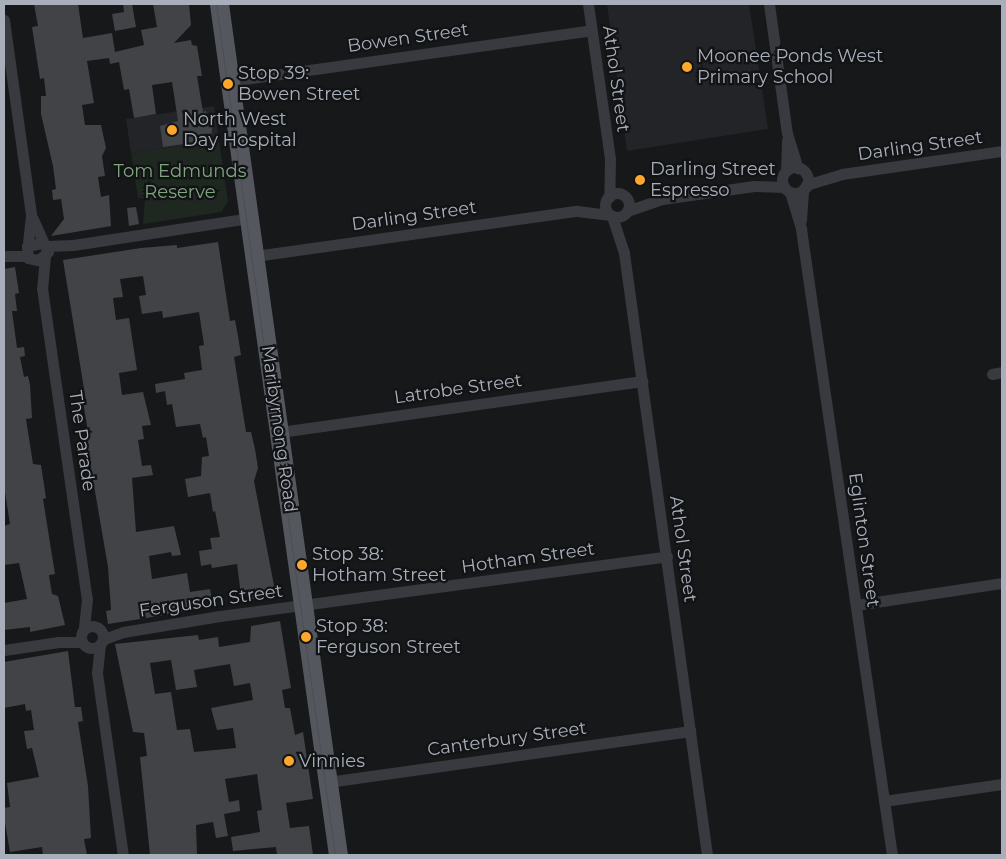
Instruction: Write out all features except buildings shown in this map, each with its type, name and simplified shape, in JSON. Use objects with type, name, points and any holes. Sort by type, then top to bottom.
[{"type":"main road","name":"Maribyrnong Road","points":[[219,4],[338,855]]},
{"type":"street","name":"Athol Street","points":[[588,4],[610,158],[608,197]]},
{"type":"street","name":"Eglinton Street","points":[[769,4],[788,133],[786,181],[801,229],[892,855]]},
{"type":"street","name":"The Parade","points":[[4,20],[31,215],[28,252],[42,288]]},
{"type":"street","name":"Bowen Street","points":[[230,80],[591,30]]},
{"type":"street","name":"Eglinton Street","points":[[788,133],[802,170],[805,187],[801,229]]},
{"type":"street","name":"Darling Street","points":[[786,181],[805,187],[842,174],[1002,152]]},
{"type":"street","name":"Athol Street","points":[[610,158],[624,196]]},
{"type":"street","name":"Darling Street","points":[[786,181],[802,170],[842,174]]},
{"type":"street","points":[[662,199],[624,196],[616,193],[608,197],[605,208],[611,215],[626,212],[662,199],[786,181]]},
{"type":"street","points":[[624,196],[626,212]]},
{"type":"street","name":"Darling Street","points":[[577,211],[608,197]]},
{"type":"street","name":"Darling Street","points":[[255,256],[577,211],[611,215]]},
{"type":"street","name":"Athol Street","points":[[626,212],[624,253],[708,854]]},
{"type":"street","name":"The Parade","points":[[31,215],[45,249],[42,288],[87,599],[84,638],[97,673],[123,855]]},
{"type":"street","name":"Athol Street","points":[[611,215],[624,253]]},
{"type":"street","points":[[4,256],[250,218]]},
{"type":"street","points":[[28,252],[45,249]]},
{"type":"street","name":"Latrobe Street","points":[[280,432],[642,381]]},
{"type":"street","name":"Hotham Street","points":[[304,605],[667,556]]},
{"type":"street","points":[[856,605],[1002,583]]},
{"type":"street","name":"The Parade","points":[[87,599],[101,635],[97,673]]},
{"type":"street","name":"Ferguson Street","points":[[101,635],[304,605]]},
{"type":"street","points":[[4,650],[101,635]]},
{"type":"street","points":[[84,638],[101,635]]},
{"type":"street","name":"Canterbury Street","points":[[328,782],[690,731]]},
{"type":"street","points":[[884,801],[1002,784]]},
{"type":"shaded area","name":"Moonee Ponds West Primary School","points":[[607,4],[749,4],[768,129],[627,151]]},
{"type":"shaded area","name":"North West Day Hospital","points":[[214,106],[219,141],[131,153],[126,119]]},
{"type":"green space","name":"Tom Edmunds Reserve","points":[[219,141],[228,202],[221,212],[143,224],[145,198],[138,198],[131,153]]},
{"type":"tram line","points":[[216,4],[335,855]]},
{"type":"place","name":"Moonee Ponds West Primary School","points":[[687,67]]},
{"type":"place","name":"Stop 39: Bowen Street","points":[[228,84]]},
{"type":"place","name":"North West Day Hospital","points":[[172,130]]},
{"type":"place","name":"Darling Street Espresso","points":[[640,180]]},
{"type":"place","name":"Stop 38: Hotham Street","points":[[302,565]]},
{"type":"place","name":"Stop 38: Ferguson Street","points":[[306,637]]},
{"type":"place","name":"Vinnies","points":[[289,761]]}]
